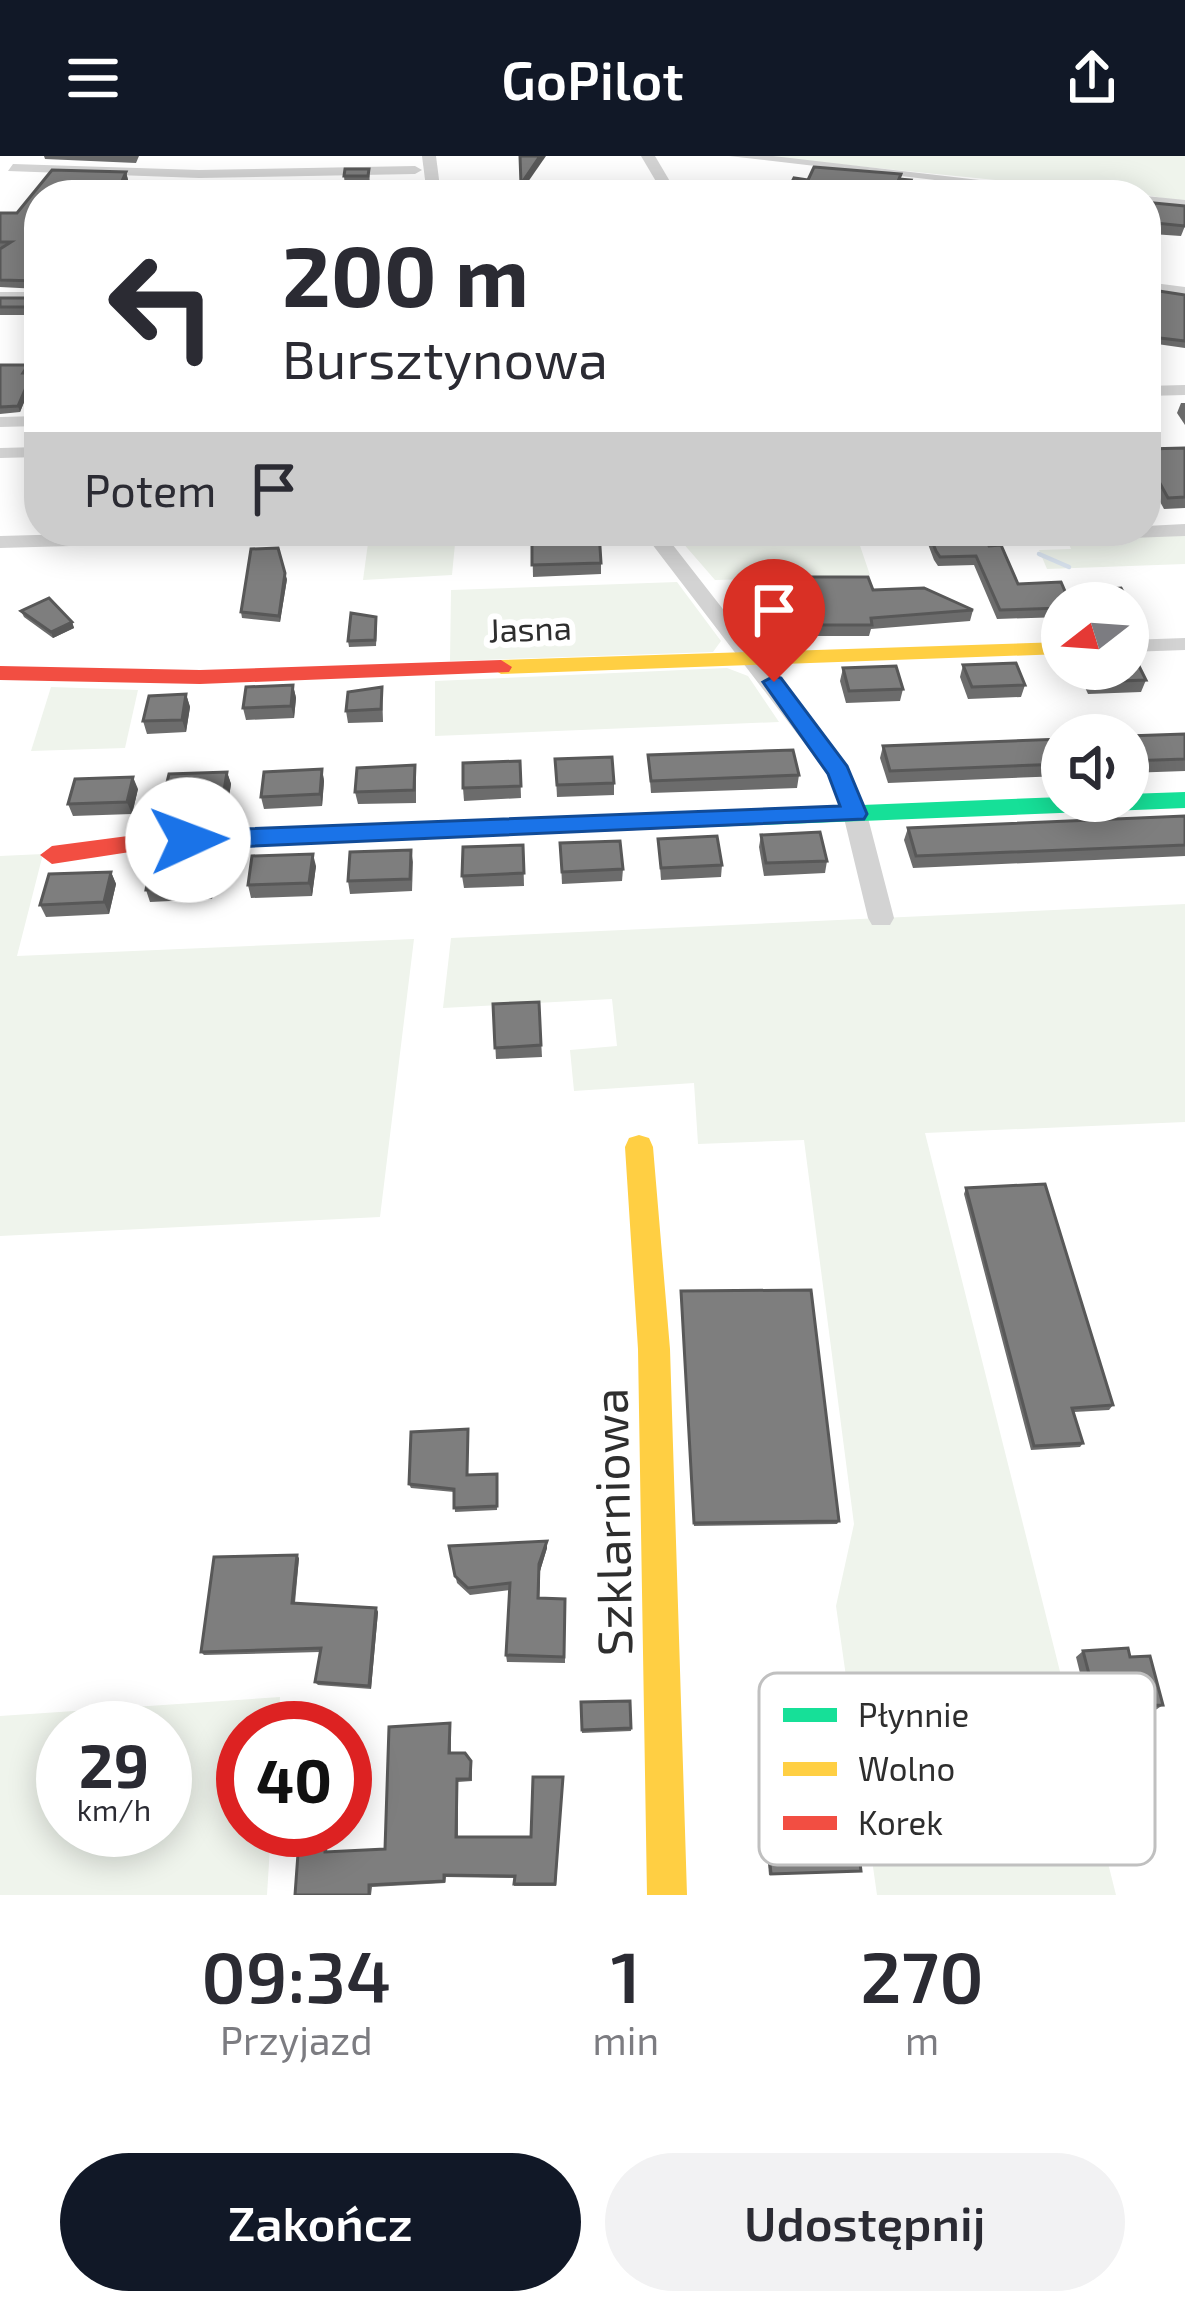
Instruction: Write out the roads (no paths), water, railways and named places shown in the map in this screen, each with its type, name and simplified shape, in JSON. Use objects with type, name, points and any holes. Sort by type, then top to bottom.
[{"type":"street","points":[[736,156],[960,180]]},
{"type":"street","points":[[13,168],[199,174],[415,170]]},
{"type":"street","points":[[1162,523],[1185,526]]},
{"type":"street","points":[[664,546],[838,772],[855,814],[881,918]]},
{"type":"street","points":[[1149,645],[1185,644]]},
{"type":"street","name":"Jasna","points":[[0,673],[200,677],[1041,649]]},
{"type":"street","points":[[52,855],[143,842],[1185,800]]},
{"type":"street","name":"Szklarniowa","points":[[639,1147],[654,1348],[668,1895]]},
{"type":"waterway","points":[[1039,554],[1069,567]]}]
